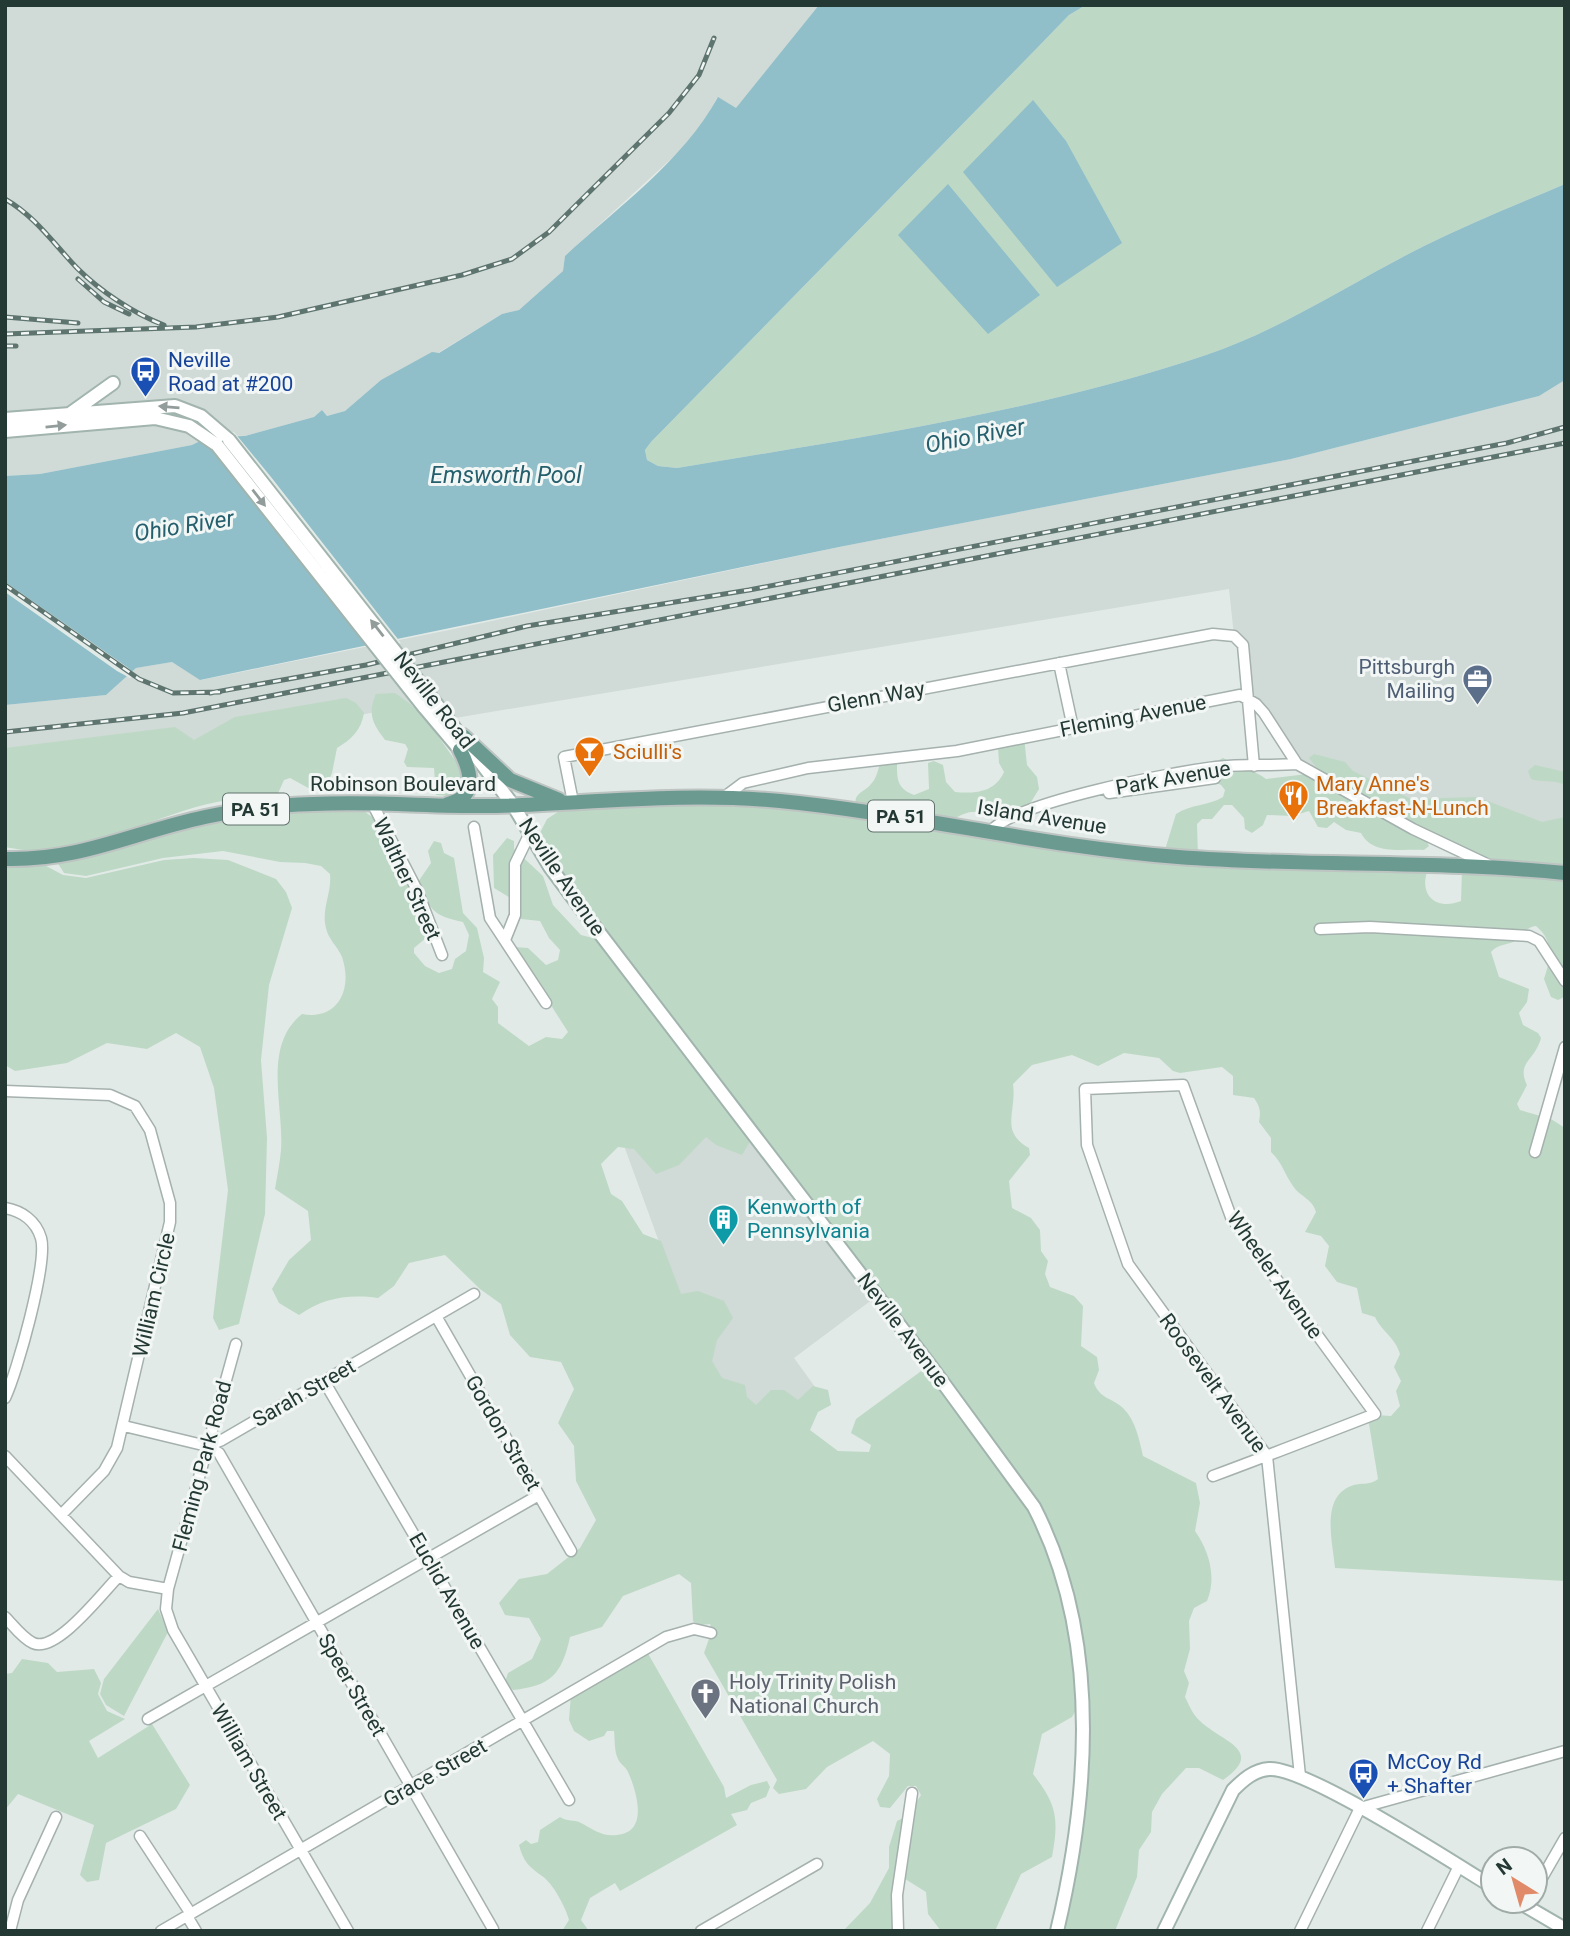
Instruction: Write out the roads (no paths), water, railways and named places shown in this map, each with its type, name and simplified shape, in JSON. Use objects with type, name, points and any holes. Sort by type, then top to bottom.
[{"type":"main road","points":[[461,743],[510,780],[568,802]]},
{"type":"main road","points":[[438,806],[452,803],[469,789],[470,771],[461,743]]},
{"type":"main road","name":"Island Avenue","points":[[513,805],[723,798],[864,810],[1175,857],[1493,867],[1565,873]]},
{"type":"main road","name":"Robinson Boulevard","points":[[5,859],[37,860],[87,852],[207,816],[314,804],[513,805]]},
{"type":"street","points":[[71,413],[113,383]]},
{"type":"street","name":"Neville Road","points":[[5,419],[175,406],[201,416],[461,743],[496,791],[513,805]]},
{"type":"street","name":"Neville Road","points":[[5,431],[155,418],[189,426],[223,442]]},
{"type":"street","name":"Glenn Way","points":[[568,802],[564,757],[1192,637],[1234,636],[1243,645],[1246,697]]},
{"type":"street","points":[[1059,663],[1073,728]]},
{"type":"street","name":"Fleming Avenue","points":[[723,798],[743,783],[808,768],[957,751],[1233,696],[1246,697]]},
{"type":"street","points":[[1246,697],[1264,713],[1297,764],[1413,829],[1493,867]]},
{"type":"street","points":[[1246,697],[1254,766]]},
{"type":"street","name":"Park Avenue","points":[[991,831],[1005,818],[1026,809],[1131,783],[1218,767],[1297,764]]},
{"type":"street","name":"Park Avenue","points":[[1091,794],[1133,792],[1215,778]]},
{"type":"street","name":"Walther Street","points":[[372,803],[417,890],[442,955]]},
{"type":"street","name":"Neville Avenue","points":[[513,805],[585,914],[933,1368],[1034,1507],[1047,1532],[1063,1574],[1071,1607],[1082,1698],[1083,1765],[1077,1833],[1057,1931]]},
{"type":"street","points":[[474,827],[487,910],[546,1003]]},
{"type":"street","points":[[505,940],[515,915],[517,854],[530,833]]},
{"type":"street","points":[[1320,929],[1370,927],[1529,936],[1539,941],[1565,981]]},
{"type":"street","points":[[1535,1152],[1565,1047]]},
{"type":"street","name":"Roosevelt Avenue","points":[[1183,1085],[1084,1089],[1087,1145],[1128,1264],[1267,1456],[1300,1776]]},
{"type":"street","name":"Wheeler Avenue","points":[[1183,1085],[1231,1217],[1375,1414],[1267,1456]]},
{"type":"street","name":"William Circle","points":[[5,1091],[110,1095],[123,1099],[144,1117],[150,1130],[170,1203],[170,1222],[117,1448],[104,1471],[61,1515]]},
{"type":"street","points":[[5,1208],[21,1213],[34,1223],[43,1250],[17,1363],[5,1398]]},
{"type":"street","name":"Sarah Street","points":[[207,1446],[222,1440],[474,1294]]},
{"type":"street","name":"Gordon Street","points":[[436,1316],[571,1550]]},
{"type":"street","name":"Fleming Park Road","points":[[168,1589],[236,1344]]},
{"type":"street","name":"Euclid Avenue","points":[[324,1381],[569,1800]]},
{"type":"street","points":[[124,1426],[207,1446]]},
{"type":"street","name":"Speer Street","points":[[207,1446],[219,1453],[493,1929]]},
{"type":"street","points":[[5,1456],[119,1576],[129,1581],[168,1589]]},
{"type":"street","points":[[1213,1476],[1267,1456]]},
{"type":"street","points":[[148,1719],[539,1495]]},
{"type":"street","points":[[5,1617],[33,1643],[47,1644],[60,1637],[119,1576]]},
{"type":"street","name":"William Street","points":[[168,1589],[168,1620],[348,1931]]},
{"type":"street","name":"Grace Street","points":[[161,1931],[666,1637],[690,1629],[711,1633]]},
{"type":"street","points":[[1300,1931],[1360,1808],[1565,1751]]},
{"type":"street","points":[[1164,1931],[1233,1790],[1244,1778],[1269,1769],[1300,1776],[1479,1878]]},
{"type":"street","points":[[898,1931],[897,1895],[912,1793]]},
{"type":"street","points":[[10,1931],[18,1900],[56,1817]]},
{"type":"street","points":[[140,1836],[196,1931]]},
{"type":"street","points":[[1549,1866],[1565,1838]]},
{"type":"street","points":[[701,1931],[817,1864]]},
{"type":"street","points":[[1427,1931],[1459,1866]]},
{"type":"street","points":[[1543,1915],[1565,1929]]},
{"type":"water","name":"Emsworth Pool","points":[[819,5],[1086,5],[1069,15],[651,442],[645,450],[647,460],[658,466],[677,468],[944,422],[1076,393],[1206,355],[1262,332],[1424,246],[1565,184],[1565,380],[1539,396],[1291,459],[839,547],[200,680],[172,662],[136,668],[106,695],[5,705],[5,476],[40,474],[192,445],[208,437],[245,436],[314,417],[322,410],[327,416],[345,411],[381,380],[432,352],[439,353],[502,314],[519,310],[563,271],[565,256],[668,163],[704,120],[718,97],[736,108]]},
{"type":"water","points":[[1033,100],[1066,141],[1122,243],[1057,287],[963,172]]},
{"type":"water","points":[[948,184],[1040,295],[988,334],[898,235]]},
{"type":"railway","points":[[5,334],[196,327],[278,317],[462,275],[512,259],[549,232],[669,113],[699,75],[714,38]]},
{"type":"railway","points":[[5,199],[35,222],[96,285],[129,308],[164,325]]},
{"type":"railway","points":[[78,279],[104,302],[129,314]]},
{"type":"railway","points":[[5,317],[78,323]]},
{"type":"railway","points":[[5,346],[16,346]]},
{"type":"railway","points":[[210,693],[366,665],[527,626],[749,590],[1507,443],[1565,427]]},
{"type":"railway","points":[[5,732],[183,713],[1565,443]]},
{"type":"railway","points":[[5,585],[139,679],[173,693],[220,692]]},
{"type":"place","name":"Neville Road at #200","points":[[145,399]]},
{"type":"place","name":"Pittsburgh Mailing","points":[[1478,706]]},
{"type":"place","name":"Sciulli's","points":[[590,779]]},
{"type":"place","name":"Mary Anne's Breakfast-N-Lunch","points":[[1293,823]]},
{"type":"place","name":"Kenworth of Pennsylvania","points":[[724,1246]]},
{"type":"place","name":"Holy Trinity Polish National Church","points":[[706,1721]]},
{"type":"place","name":"McCoy Rd + Shafter","points":[[1364,1801]]},
{"type":"water label","name":"Ohio River","points":[[975,436]]},
{"type":"water label","name":"Ohio River","points":[[184,526]]}]
